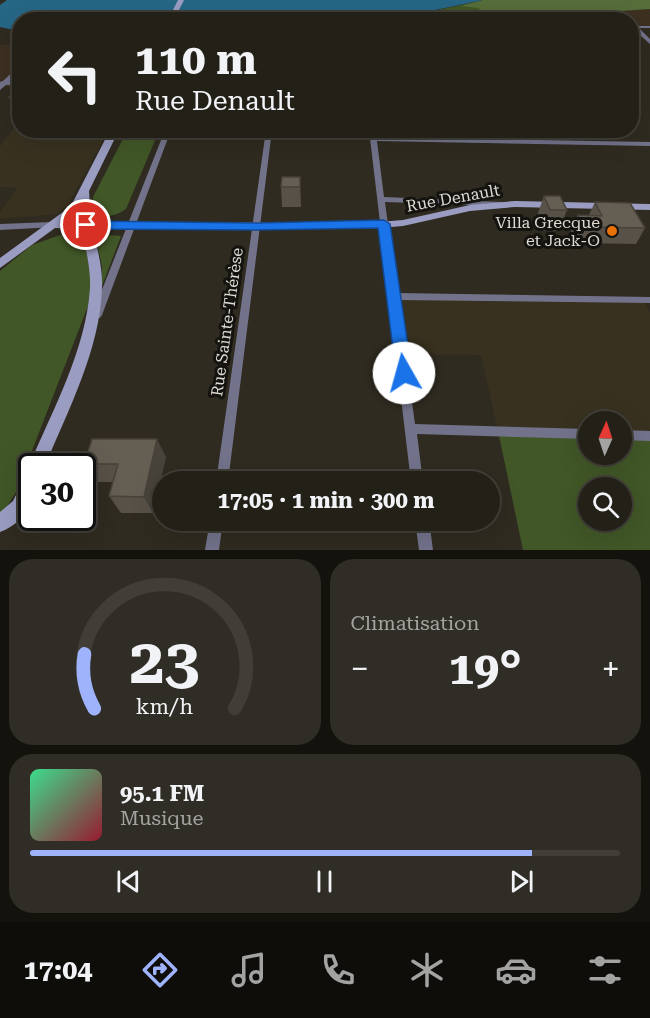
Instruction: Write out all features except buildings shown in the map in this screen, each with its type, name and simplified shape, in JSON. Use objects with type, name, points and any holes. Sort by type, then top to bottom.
[{"type":"main road","points":[[0,264],[67,214],[85,193],[111,138]]},
{"type":"main road","points":[[42,453],[87,340],[96,285],[94,260],[86,225],[85,193]]},
{"type":"main road","name":"Rue Denault","points":[[52,225],[384,224],[414,221],[470,208],[515,204],[650,207]]},
{"type":"main road","points":[[0,523],[18,508]]},
{"type":"street","points":[[87,340],[165,138]]},
{"type":"street","name":"Rue Sainte-Thérèse","points":[[224,471],[268,138]]},
{"type":"street","points":[[372,138],[416,471]]},
{"type":"street","points":[[465,138],[650,144]]},
{"type":"street","name":"Rue Denault","points":[[381,199],[515,204]]},
{"type":"street","name":"Rue Denault","points":[[0,227],[52,225]]},
{"type":"street","points":[[394,296],[650,300]]},
{"type":"street","points":[[410,429],[578,434]]},
{"type":"street","points":[[632,435],[650,436]]},
{"type":"street","points":[[212,550],[215,531]]},
{"type":"street","points":[[423,531],[426,550]]},
{"type":"shaded area","points":[[560,0],[650,0],[650,27],[639,27],[639,12],[552,12]]},
{"type":"shaded area","points":[[12,44],[12,87],[0,87],[0,45]]},
{"type":"shaded area","points":[[12,131],[12,138],[104,138],[67,206],[57,214],[0,219],[0,212],[17,188],[0,187],[0,146]]},
{"type":"shaded area","points":[[394,296],[644,300],[650,312],[650,436],[632,435],[632,411],[578,411],[578,434],[498,431],[481,355],[402,354]]},
{"type":"green space","points":[[483,0],[560,0],[551,12],[429,12]]},
{"type":"green space","points":[[483,0],[650,0],[650,9],[605,12],[485,12],[478,8],[461,6]]},
{"type":"green space","points":[[123,138],[156,138],[126,209],[114,215],[102,216],[94,210],[93,197]]},
{"type":"green space","points":[[63,234],[78,234],[84,239],[92,283],[88,306],[31,453],[18,453],[16,492],[0,514],[0,271],[32,245]]},
{"type":"green space","points":[[95,234],[121,236],[102,286],[102,266]]},
{"type":"green space","points":[[498,431],[578,434],[578,465],[632,465],[632,435],[650,436],[650,550],[523,550]]},
{"type":"water","points":[[7,0],[483,0],[426,12],[12,12],[12,30],[0,27],[0,5]]},
{"type":"place","name":"Villa Grecque et Jack-O","points":[[612,231]]},
{"type":"route","points":[[86,225],[367,226],[384,224],[404,373]]}]
